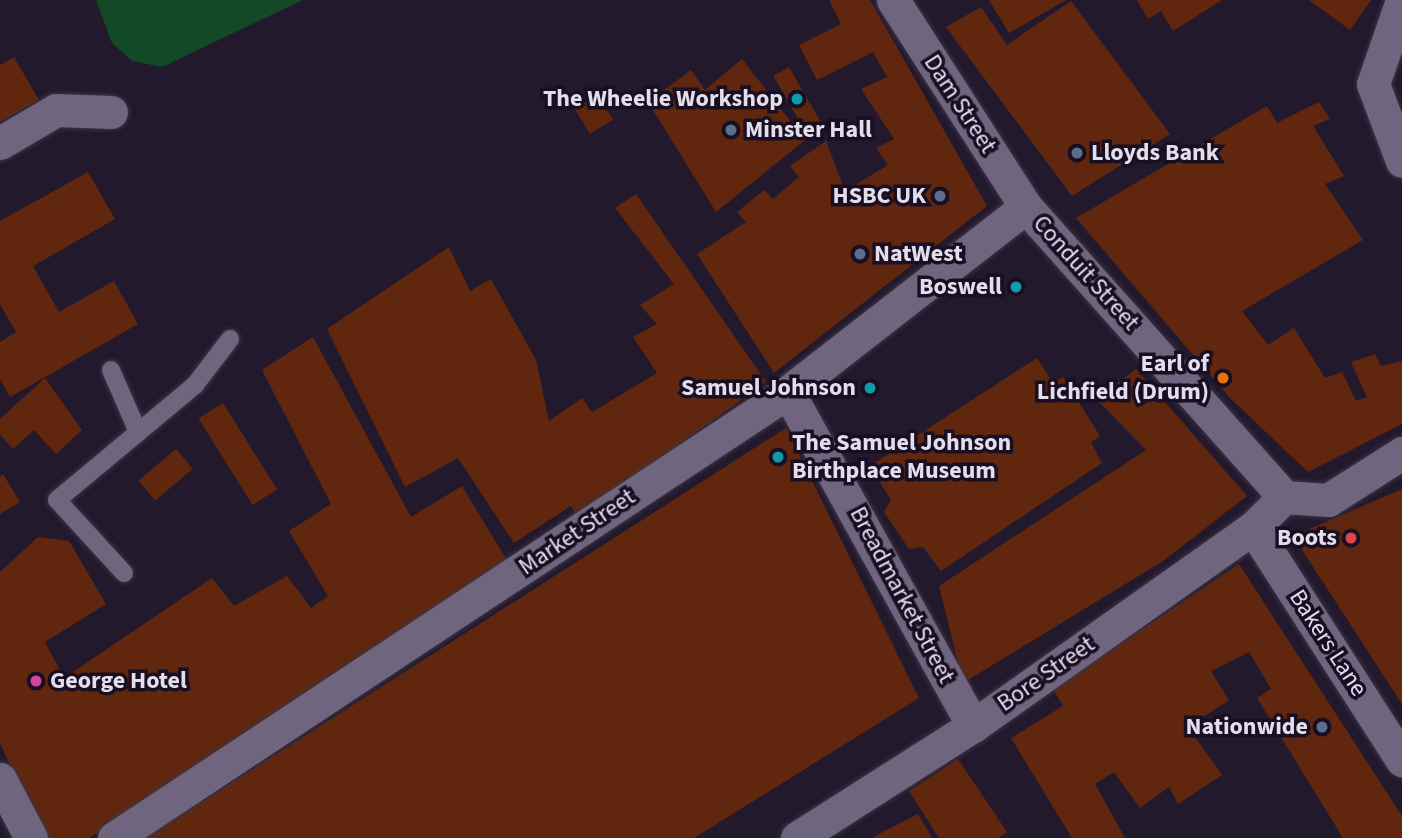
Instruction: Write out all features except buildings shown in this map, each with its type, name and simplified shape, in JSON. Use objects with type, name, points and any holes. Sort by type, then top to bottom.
[{"type":"street","name":"Dam Street","points":[[893,0],[1026,207]]},
{"type":"street","points":[[1402,0],[1373,84],[1402,161]]},
{"type":"street","points":[[0,144],[56,110],[111,112]]},
{"type":"street","name":"Market Street","points":[[114,838],[788,392],[1026,207]]},
{"type":"street","name":"Conduit Street","points":[[1026,207],[1284,497]]},
{"type":"street","name":"Breadmarket Street","points":[[788,392],[973,726]]},
{"type":"street","points":[[1284,497],[1328,500],[1402,453]]},
{"type":"street","name":"Bore Street","points":[[797,838],[973,726],[1253,528],[1284,497]]},
{"type":"street","name":"Bakers Lane","points":[[1253,528],[1402,760]]},
{"type":"street","points":[[0,779],[31,838]]},
{"type":"lane","points":[[124,573],[57,499],[195,384],[230,339]]},
{"type":"lane","points":[[111,370],[138,432]]},
{"type":"green space","points":[[96,0],[303,0],[162,67],[132,61],[112,43]]},
{"type":"place","name":"The Wheelie Workshop","points":[[797,99]]},
{"type":"place","name":"Minster Hall","points":[[731,130]]},
{"type":"place","name":"Lloyds Bank","points":[[1077,153]]},
{"type":"place","name":"HSBC UK","points":[[940,196]]},
{"type":"place","name":"NatWest","points":[[860,254]]},
{"type":"place","name":"Boswell","points":[[1016,287]]},
{"type":"place","name":"Earl of Lichfield (Drum)","points":[[1223,378]]},
{"type":"place","name":"Samuel Johnson","points":[[870,388]]},
{"type":"place","name":"The Samuel Johnson Birthplace Museum","points":[[778,457]]},
{"type":"place","name":"Boots","points":[[1351,538]]},
{"type":"place","name":"George Hotel","points":[[36,681]]},
{"type":"place","name":"Nationwide","points":[[1322,727]]}]
